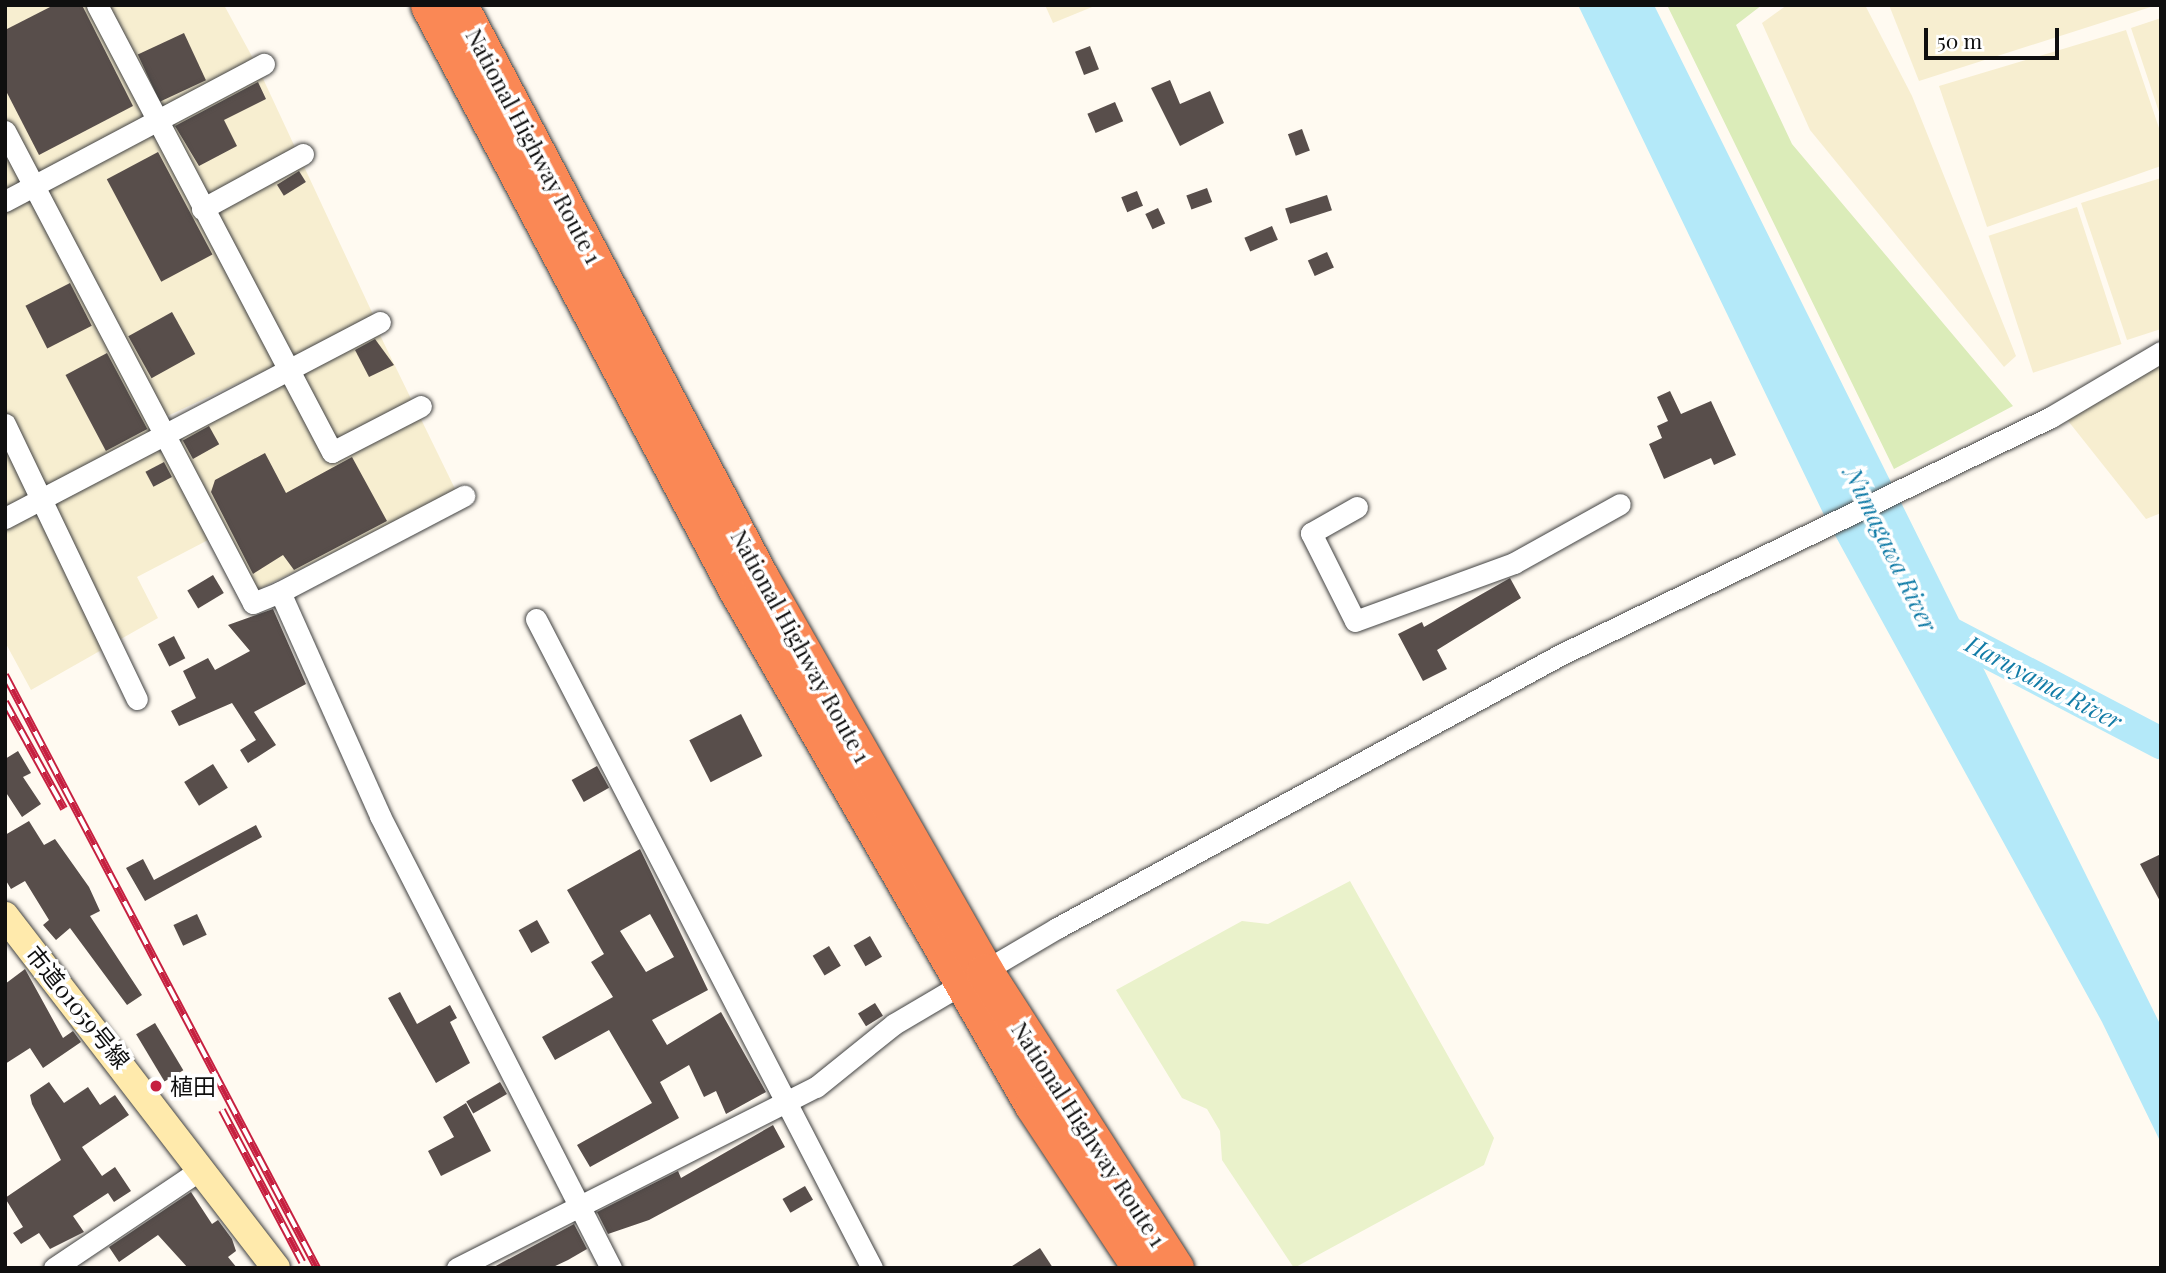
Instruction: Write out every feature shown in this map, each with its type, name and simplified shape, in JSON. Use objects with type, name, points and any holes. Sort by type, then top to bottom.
[{"type":"highway","name":"National Highway Route 1","points":[[429,5],[736,588],[973,978],[1141,1268]]},
{"type":"highway","name":"National Highway Route 1","points":[[458,5],[973,978],[1175,1268]]},
{"type":"street","points":[[96,5],[332,453],[421,406]]},
{"type":"street","points":[[5,201],[264,64]]},
{"type":"street","points":[[5,131],[253,603],[280,592],[464,496]]},
{"type":"street","points":[[202,209],[303,154]]},
{"type":"street","points":[[5,518],[380,322]]},
{"type":"street","points":[[457,1268],[790,1101],[894,1024],[973,978],[1560,655],[2051,417],[2161,352]]},
{"type":"street","points":[[5,424],[44,498],[137,699]]},
{"type":"street","points":[[1357,507],[1311,533],[1355,621],[1514,563],[1620,504]]},
{"type":"street","points":[[280,592],[380,816],[611,1268]]},
{"type":"street","points":[[537,619],[790,1101],[872,1268]]},
{"type":"street","name":"市道01059号線","points":[[5,916],[203,1168],[276,1268]]},
{"type":"street","points":[[54,1268],[203,1168]]},
{"type":"shaded area","points":[[5,5],[94,5],[153,116],[34,186],[210,539],[137,577],[158,618],[31,690],[5,642]]},
{"type":"shaded area","points":[[106,5],[224,5],[255,62],[160,113]]},
{"type":"shaded area","points":[[1045,5],[1097,5],[1053,23]]},
{"type":"shaded area","points":[[1787,5],[1865,5],[1912,96],[2016,356],[2004,367],[1810,130],[1762,23]]},
{"type":"shaded area","points":[[1889,5],[2157,5],[1919,81]]},
{"type":"shaded area","points":[[2161,18],[2161,118],[2131,28]]},
{"type":"shaded area","points":[[2126,30],[2161,134],[2161,166],[1987,227],[1939,86]]},
{"type":"shaded area","points":[[259,70],[375,319],[151,424],[35,174]]},
{"type":"shaded area","points":[[2161,178],[2161,329],[2127,340],[2081,203]]},
{"type":"shaded area","points":[[2077,207],[2121,344],[2033,373],[1989,236]]},
{"type":"shaded area","points":[[377,329],[457,493],[244,596],[164,433]]},
{"type":"shaded area","points":[[2161,363],[2161,513],[2146,519],[2065,417]]},
{"type":"green space","points":[[1667,5],[1762,5],[1736,25],[1792,144],[2013,406],[1894,469]]},
{"type":"green space","points":[[1350,881],[1494,1138],[1484,1165],[1294,1268],[1222,1160],[1220,1131],[1207,1109],[1182,1098],[1116,990],[1242,921],[1268,924]]},
{"type":"water","name":"Numagawa River","points":[[1578,5],[1654,5],[2161,1026],[2161,1143],[2102,1022],[1825,517]]},
{"type":"building","points":[[54,5],[82,5],[133,106],[39,155],[5,89],[5,30]]},
{"type":"building","points":[[184,33],[206,80],[160,102],[138,55]]},
{"type":"building","points":[[1090,46],[1099,69],[1084,75],[1075,52]]},
{"type":"building","points":[[1170,80],[1180,104],[1210,91],[1224,123],[1180,146],[1151,88]]},
{"type":"building","points":[[258,82],[266,99],[224,120],[237,146],[199,166],[175,126]]},
{"type":"building","points":[[1115,102],[1123,121],[1096,133],[1087,114]]},
{"type":"building","points":[[1302,129],[1310,151],[1296,156],[1288,134]]},
{"type":"building","points":[[158,152],[212,254],[161,282],[107,179]]},
{"type":"building","points":[[299,171],[306,182],[284,196],[277,185]]},
{"type":"building","points":[[1207,188],[1212,202],[1191,210],[1186,196]]},
{"type":"building","points":[[1137,191],[1143,206],[1127,212],[1121,197]]},
{"type":"building","points":[[1327,195],[1332,210],[1290,224],[1285,209]]},
{"type":"building","points":[[1158,208],[1165,223],[1152,229],[1145,214]]},
{"type":"building","points":[[1272,226],[1278,240],[1250,252],[1244,238]]},
{"type":"building","points":[[1327,252],[1334,268],[1315,276],[1308,261]]},
{"type":"building","points":[[70,283],[92,326],[47,348],[25,306]]},
{"type":"building","points":[[172,312],[195,354],[152,378],[128,336]]},
{"type":"building","points":[[375,339],[394,365],[369,377],[355,350]]},
{"type":"building","points":[[107,353],[147,429],[106,451],[66,375]]},
{"type":"building","points":[[1670,391],[1681,414],[1711,401],[1736,455],[1714,465],[1711,458],[1664,479],[1649,444],[1662,438],[1657,426],[1668,421],[1657,397]]},
{"type":"building","points":[[209,426],[219,444],[193,459],[183,441]]},
{"type":"building","points":[[265,453],[286,493],[352,457],[387,521],[294,570],[283,555],[253,574],[211,492],[215,480]]},
{"type":"building","points":[[164,462],[172,477],[153,487],[145,472]]},
{"type":"building","points":[[213,575],[224,593],[198,608],[187,590]]},
{"type":"building","points":[[1510,578],[1521,598],[1437,650],[1447,669],[1423,681],[1398,634],[1422,622],[1424,627]]},
{"type":"building","points":[[273,609],[306,684],[254,712],[276,745],[248,763],[240,750],[256,740],[232,703],[179,726],[171,711],[196,698],[183,671],[208,658],[215,670],[250,651],[228,625]]},
{"type":"building","points":[[174,636],[185,658],[169,666],[158,644]]},
{"type":"building","points":[[741,714],[762,756],[711,782],[689,740]]},
{"type":"building","points":[[18,751],[31,773],[23,777],[41,804],[22,817],[5,791],[5,759]]},
{"type":"building","points":[[213,764],[228,788],[199,806],[184,782]]},
{"type":"building","points":[[597,766],[609,788],[584,802],[572,780]]},
{"type":"building","points":[[29,821],[44,845],[55,839],[89,887],[100,911],[90,916],[142,995],[127,1005],[70,928],[56,940],[43,925],[49,920],[25,881],[11,889],[5,879],[5,835]]},
{"type":"building","points":[[256,825],[262,837],[145,901],[126,868],[143,859],[154,880]]},
{"type":"building","points":[[640,849],[708,990],[652,1020],[667,1045],[721,1012],[766,1092],[726,1114],[716,1091],[704,1097],[689,1065],[660,1082],[679,1118],[590,1167],[577,1145],[652,1103],[609,1030],[555,1060],[542,1037],[613,997],[591,962],[604,954],[567,890]],"holes":[[[650,914],[674,957],[646,972],[620,931]]]},
{"type":"building","points":[[2161,854],[2161,903],[2140,864]]},
{"type":"building","points":[[197,914],[207,935],[183,946],[173,925]]},
{"type":"building","points":[[537,920],[550,943],[531,953],[519,930]]},
{"type":"building","points":[[870,936],[882,957],[866,966],[854,946]]},
{"type":"building","points":[[829,946],[841,966],[825,976],[813,956]]},
{"type":"building","points":[[25,969],[63,1038],[73,1031],[81,1042],[43,1068],[30,1048],[5,1064],[5,984]]},
{"type":"building","points":[[400,992],[417,1024],[450,1005],[457,1018],[450,1022],[470,1063],[436,1083],[388,998]]},
{"type":"building","points":[[875,1003],[883,1016],[866,1026],[858,1014]]},
{"type":"building","points":[[155,1023],[183,1070],[164,1081],[136,1034]]},
{"type":"building","points":[[49,1082],[64,1103],[88,1087],[100,1105],[115,1095],[129,1115],[82,1147],[102,1176],[115,1167],[131,1191],[114,1202],[108,1193],[73,1216],[84,1232],[50,1249],[39,1233],[21,1244],[13,1233],[23,1227],[5,1198],[61,1160],[30,1095]]},
{"type":"building","points":[[500,1082],[507,1094],[473,1114],[466,1102]]},
{"type":"building","points":[[466,1103],[491,1151],[441,1176],[428,1151],[454,1137],[443,1117]]},
{"type":"building","points":[[773,1125],[785,1147],[649,1220],[608,1234],[597,1212],[678,1171],[681,1178]]},
{"type":"building","points":[[805,1186],[813,1200],[790,1213],[782,1199]]},
{"type":"building","points":[[191,1192],[212,1224],[218,1220],[232,1239],[236,1251],[228,1257],[237,1268],[188,1268],[158,1235],[119,1262],[109,1247]]},
{"type":"building","points":[[574,1224],[587,1249],[568,1260],[551,1268],[492,1268]]},
{"type":"building","points":[[1040,1248],[1053,1268],[1009,1268]]},
{"type":"waterway","name":"Haruyama River","points":[[1937,626],[2161,743]]},
{"type":"railway","points":[[5,675],[317,1268]]},
{"type":"railway","points":[[5,702],[64,809]]},
{"type":"railway","points":[[222,1110],[302,1262]]},
{"type":"place","name":"植田","points":[[156,1086]]}]
